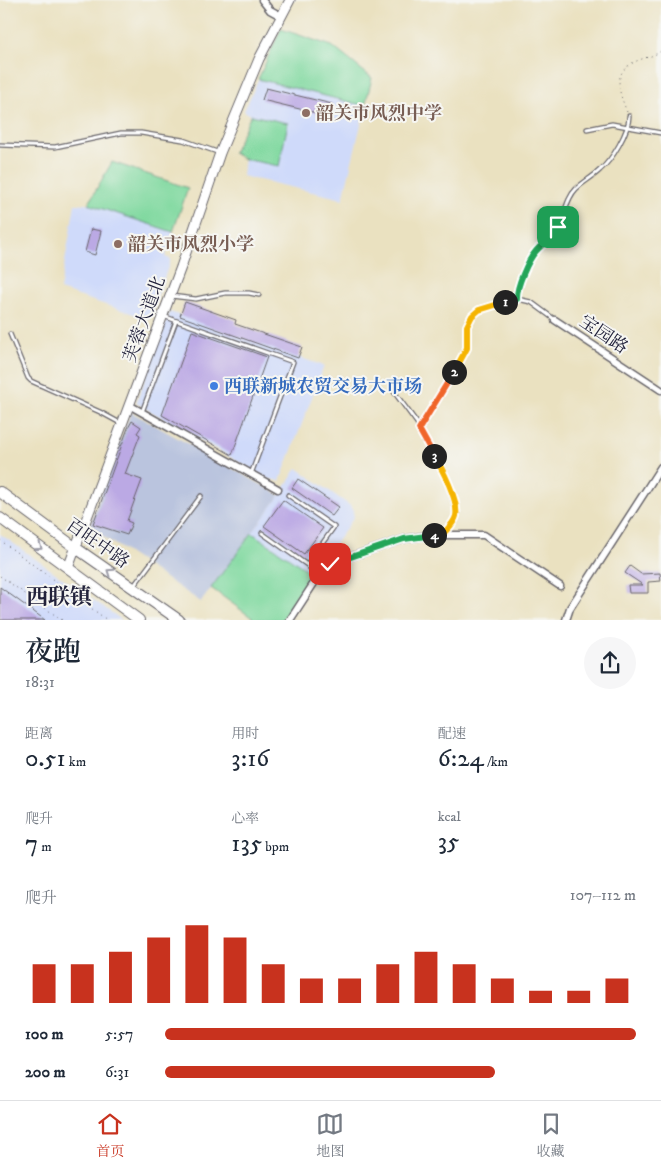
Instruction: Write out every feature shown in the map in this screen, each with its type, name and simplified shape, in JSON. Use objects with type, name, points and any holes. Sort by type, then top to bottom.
[{"type":"main road","name":"芙蓉大道北","points":[[68,568],[170,296],[220,153],[244,91],[290,0]]},
{"type":"main road","name":"百旺中路","points":[[0,492],[178,620]]},
{"type":"main road","points":[[0,518],[139,620]]},
{"type":"street","points":[[262,0],[270,10],[281,16]]},
{"type":"street","name":"宝园路","points":[[555,320],[661,390]]},
{"type":"street","points":[[129,405],[278,489]]},
{"type":"street","points":[[566,620],[570,608],[661,467]]},
{"type":"street","points":[[290,620],[318,577],[334,561],[404,539],[442,535],[484,534],[560,586]]},
{"type":"lane","points":[[517,299],[516,290],[536,251],[551,238],[576,189],[603,168],[628,126],[629,116]]},
{"type":"lane","points":[[587,129],[612,124],[661,133]]},
{"type":"lane","points":[[0,145],[54,147],[121,133],[140,133],[183,140],[220,153]]},
{"type":"lane","points":[[170,296],[196,300],[225,293],[259,295]]},
{"type":"lane","points":[[419,429],[464,354],[467,348],[467,326],[472,316],[479,310],[517,299],[530,302],[555,320]]},
{"type":"lane","points":[[162,316],[293,362],[251,474]]},
{"type":"lane","points":[[142,413],[176,321]]},
{"type":"lane","points":[[10,334],[28,378],[31,381],[122,424]]},
{"type":"lane","points":[[392,389],[419,429],[444,473],[452,492],[457,514],[453,523],[442,535]]},
{"type":"lane","points":[[288,495],[334,527],[307,565]]},
{"type":"lane","points":[[133,588],[201,496]]},
{"type":"lane","points":[[262,533],[307,565],[318,577]]},
{"type":"path","points":[[629,116],[620,93],[619,78],[622,72],[638,61],[661,51]]},
{"type":"path","points":[[0,540],[107,620]]},
{"type":"path","points":[[0,576],[62,620]]},
{"type":"shaded area","name":"韶关市风烈中学","points":[[281,29],[332,46],[372,78],[343,199],[242,176],[244,159],[233,153],[251,115],[244,111]]},
{"type":"shaded area","name":"韶关市风烈小学","points":[[112,162],[188,188],[165,257],[171,259],[149,319],[60,290],[75,204],[88,204]]},
{"type":"shaded area","points":[[170,312],[324,366],[280,481],[268,479],[136,403]]},
{"type":"shaded area","points":[[131,412],[280,495],[201,602],[89,527]]},
{"type":"shaded area","points":[[297,468],[352,507],[354,517],[282,620],[255,620],[211,588],[280,495]]},
{"type":"shaded area","points":[[0,534],[122,620],[0,620]]},
{"type":"green space","points":[[281,29],[332,46],[372,78],[365,106],[258,79]]},
{"type":"green space","points":[[251,115],[288,123],[279,166],[244,159],[233,153]]},
{"type":"green space","points":[[112,162],[188,188],[173,232],[88,204]]},
{"type":"green space","points":[[252,533],[304,568],[311,578],[282,620],[255,620],[211,588]]},
{"type":"building","points":[[266,88],[332,104],[329,116],[262,100]]},
{"type":"building","points":[[91,229],[101,231],[95,255],[85,252]]},
{"type":"building","points":[[185,302],[236,320],[235,324],[302,347],[298,358],[180,316]]},
{"type":"building","name":"西联新城农贸交易大市场","points":[[192,331],[267,357],[232,455],[162,415]]},
{"type":"building","points":[[132,421],[141,427],[137,433],[140,435],[125,474],[142,480],[127,521],[132,523],[127,535],[93,524]]},
{"type":"building","points":[[298,479],[339,507],[332,516],[292,488]]},
{"type":"building","points":[[283,500],[323,528],[304,554],[264,526]]},
{"type":"building","points":[[630,566],[641,574],[660,573],[661,581],[648,582],[648,593],[629,593],[628,585],[643,585],[625,573]]},
{"type":"building","points":[[0,587],[45,620],[0,620]]},
{"type":"place","name":"韶关市风烈中学","points":[[306,113]]},
{"type":"place","name":"韶关市风烈小学","points":[[118,244]]},
{"type":"place","name":"西联新城农贸交易大市场","points":[[214,386]]},
{"type":"district","name":"西联镇","points":[[59,596]]},
{"type":"route","points":[[330,564],[334,561],[404,539],[442,535],[453,523],[457,514],[452,492],[444,473],[419,429],[467,348],[467,326],[472,316],[479,310],[517,299],[516,290],[530,261],[536,251],[551,238],[558,227]]}]
